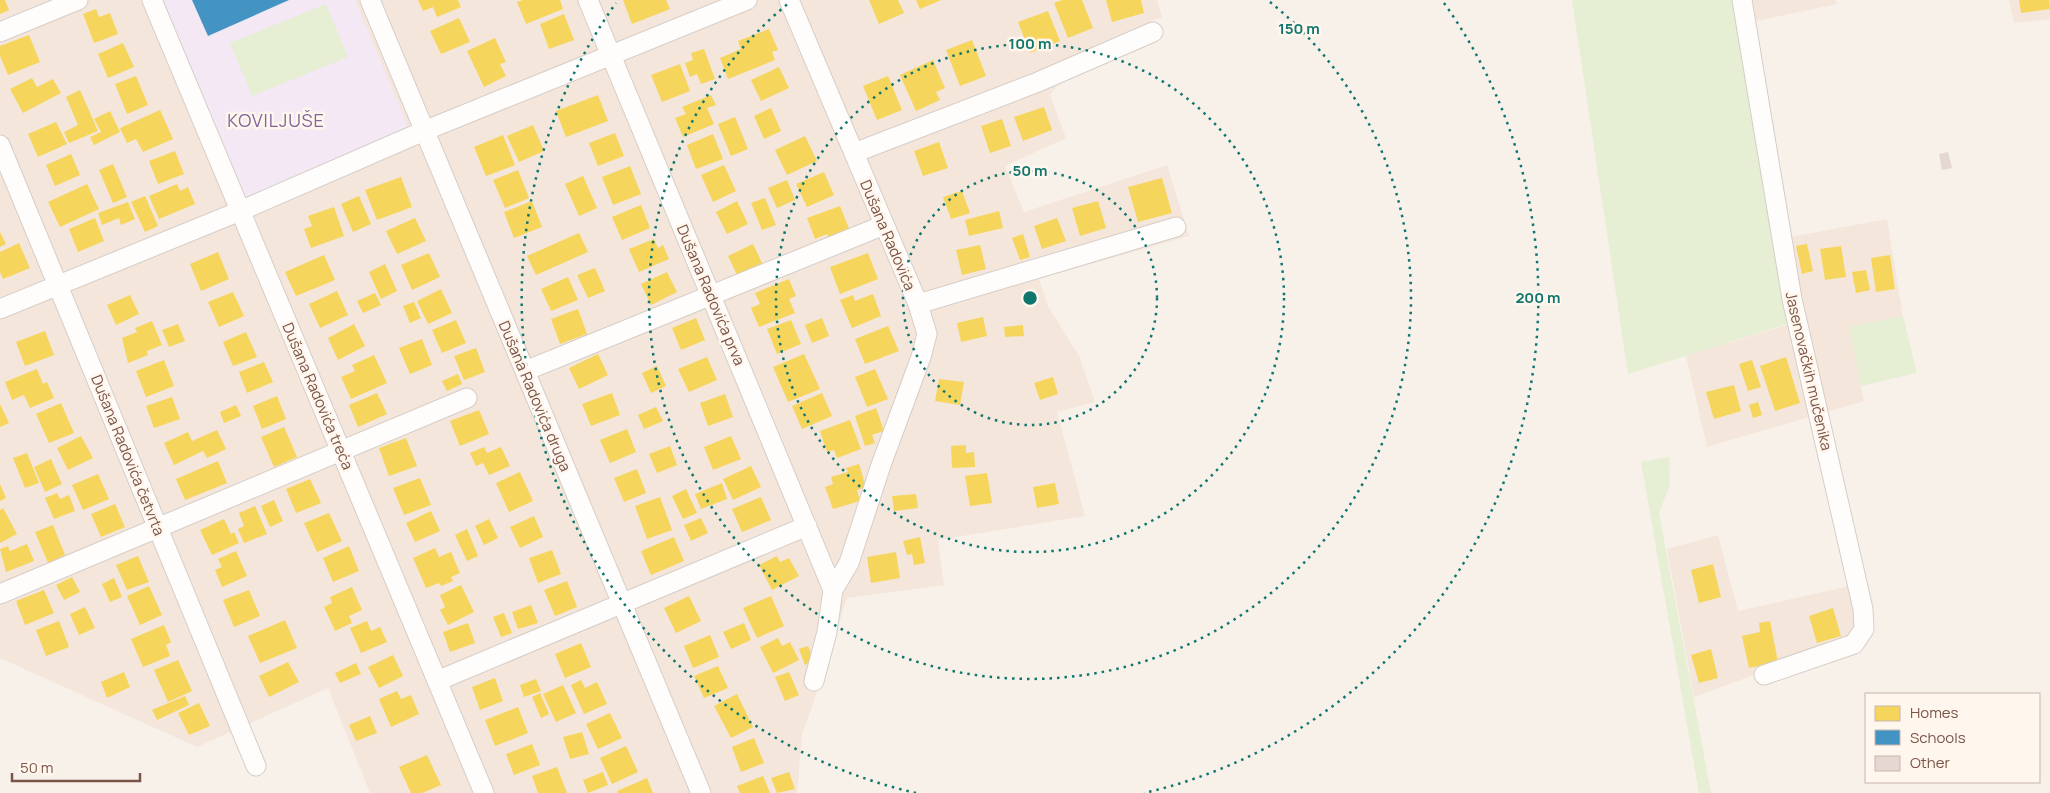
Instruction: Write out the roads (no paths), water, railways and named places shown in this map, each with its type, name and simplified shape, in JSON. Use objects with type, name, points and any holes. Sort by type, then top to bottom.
[{"type":"street","points":[[0,32],[78,0]]},
{"type":"street","name":"Dušana Radovića treća","points":[[152,0],[484,793]]},
{"type":"street","name":"Dušana Radovića druga","points":[[370,0],[701,793]]},
{"type":"street","name":"Dušana Radovića prva","points":[[588,0],[833,590]]},
{"type":"street","points":[[0,309],[240,211],[424,131],[610,54],[747,0]]},
{"type":"street","name":"Dušana Radovića","points":[[789,0],[918,304],[1176,226]]},
{"type":"street","name":"Jasenovačkih mučenika","points":[[1742,0],[1792,299],[1863,609],[1864,629],[1854,644],[1764,675]]},
{"type":"street","points":[[854,153],[1038,82],[1153,32]]},
{"type":"street","name":"Dušana Radovića četvrta","points":[[0,145],[256,766]]},
{"type":"street","points":[[525,371],[710,294],[884,225]]},
{"type":"street","points":[[814,681],[827,632],[833,590],[849,564],[881,465],[922,357],[927,334],[918,304]]},
{"type":"street","points":[[0,594],[467,398]]},
{"type":"street","points":[[437,681],[807,526]]},
{"type":"district","name":"KOVILJUŠE","points":[[276,120]]}]
